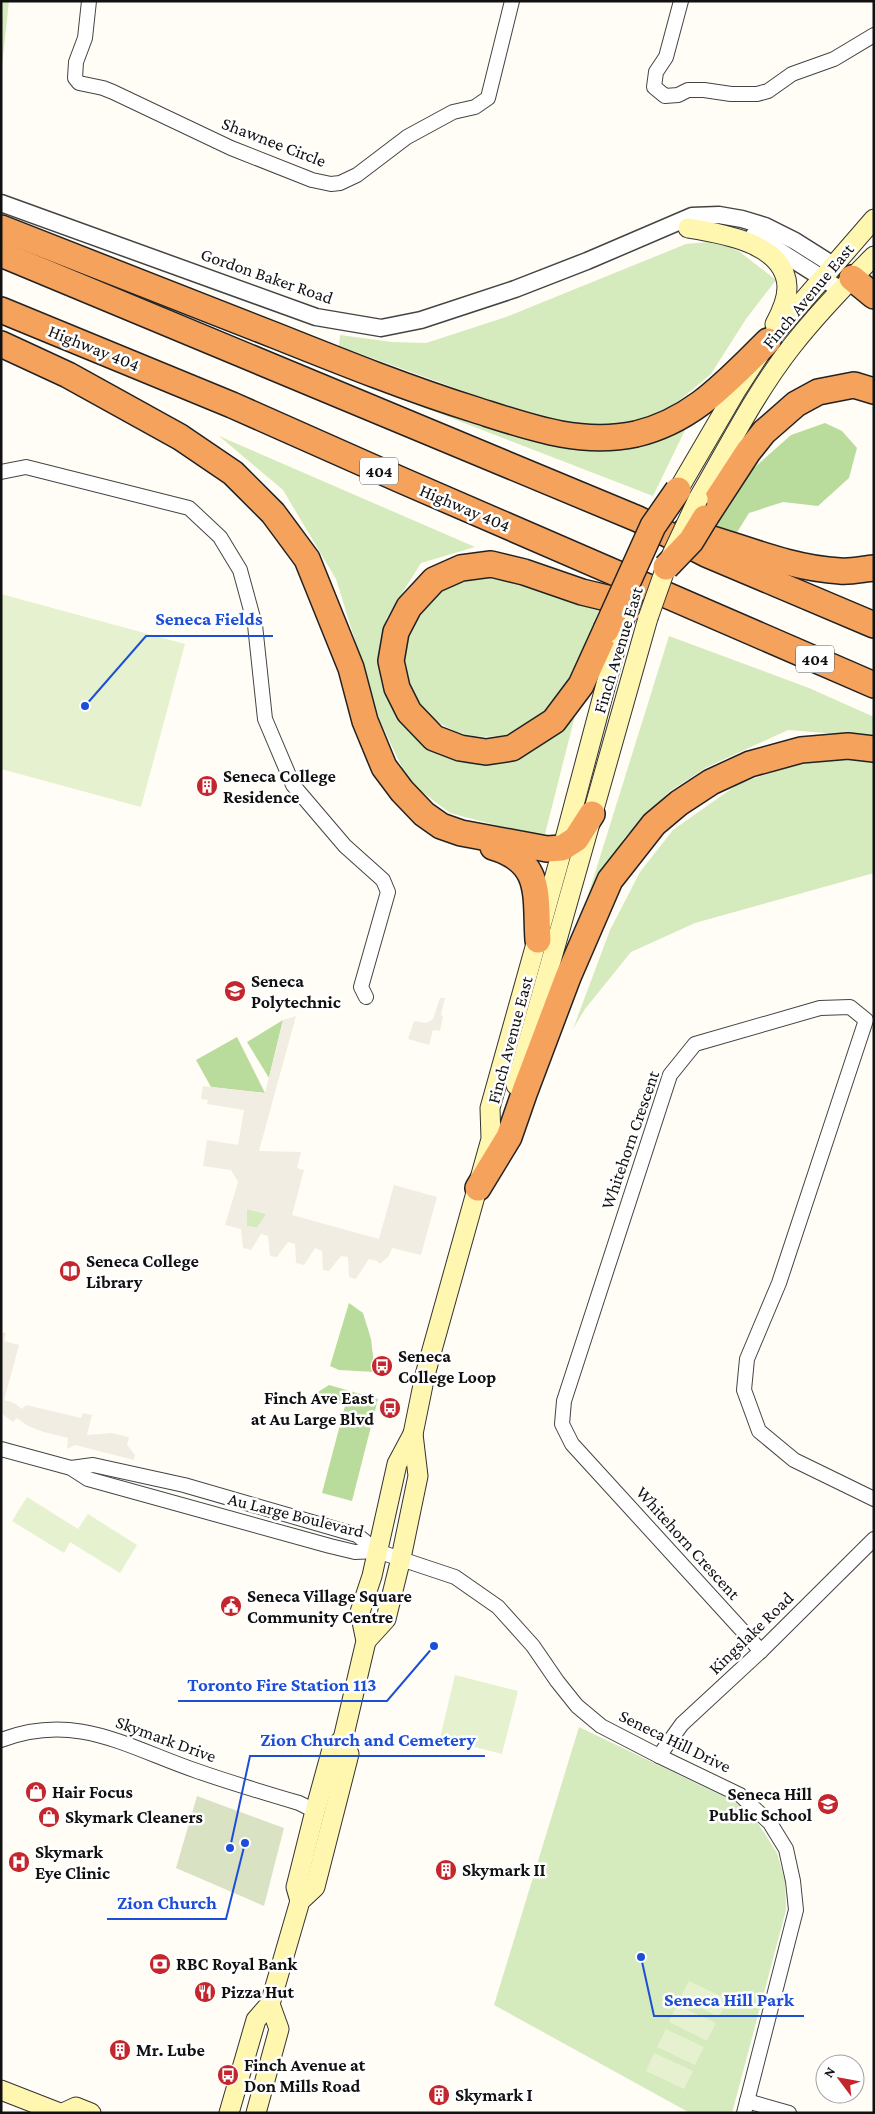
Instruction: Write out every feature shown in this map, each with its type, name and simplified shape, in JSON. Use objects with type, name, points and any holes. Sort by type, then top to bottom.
[{"type":"highway","points":[[1,228],[421,393],[559,436],[596,439],[636,434],[666,424],[700,406],[768,341]]},
{"type":"highway","points":[[1,254],[638,519],[706,554],[874,625]]},
{"type":"highway","points":[[837,277],[874,296]]},
{"type":"highway","name":"Highway 404","points":[[1,310],[232,405],[410,484],[874,684]]},
{"type":"highway","points":[[1,344],[68,375],[180,437],[233,473],[273,512],[307,559],[351,668],[365,721],[384,767],[402,791],[424,814],[441,826],[461,833],[547,849],[562,848],[576,839],[592,814]]},
{"type":"highway","points":[[757,633],[582,592],[524,572],[491,564],[461,568],[434,580],[409,607],[396,632],[391,660],[397,688],[409,712],[434,738],[460,748],[486,752],[512,748],[554,721],[581,685],[612,633],[653,526],[694,502],[748,452],[764,432],[796,404],[818,392],[854,385],[874,391]]},
{"type":"highway","points":[[666,567],[691,541],[694,502]]},
{"type":"highway","points":[[638,519],[718,540],[789,564],[841,572],[874,568]]},
{"type":"highway","points":[[478,1188],[510,1137],[525,1091],[568,977],[610,880],[654,824],[679,803],[711,782],[750,764],[800,750],[848,746],[874,749]]},
{"type":"highway","points":[[461,833],[474,841],[509,853],[531,873],[535,886],[538,940]]},
{"type":"main road","name":"Finch Avenue East","points":[[694,502],[770,378],[791,347],[824,307],[837,277],[874,219]]},
{"type":"main road","points":[[688,228],[735,237],[752,244],[778,264],[787,287],[784,305],[768,341]]},
{"type":"main road","name":"Finch Avenue East","points":[[694,502],[737,389],[768,341],[837,277],[874,256]]},
{"type":"main road","name":"Finch Avenue East","points":[[491,1140],[508,1114],[633,673],[641,636],[666,567]]},
{"type":"main road","name":"Finch Avenue East","points":[[300,1901],[296,1887],[315,1811],[332,1749],[343,1739],[366,1641],[360,1612],[372,1576],[397,1464],[413,1434],[425,1375],[491,1140],[490,1108],[562,848],[612,633]]},
{"type":"main road","name":"Finch Avenue East","points":[[366,1641],[386,1619],[401,1558],[418,1476],[413,1434]]},
{"type":"main road","name":"Finch Avenue East","points":[[229,2113],[256,2020],[270,2004],[300,1901],[315,1887],[349,1754],[343,1739]]},
{"type":"main road","points":[[256,2113],[279,2029],[270,2004]]},
{"type":"main road","points":[[1,2090],[60,2113]]},
{"type":"main road","points":[[64,2113],[76,2107],[91,2113]]},
{"type":"street","name":"Shawnee Circle","points":[[89,1],[85,38],[76,62],[75,78],[79,83],[103,88],[231,148],[312,180],[331,184],[340,183],[356,175],[407,137],[453,112],[476,107],[488,98],[512,1]]},
{"type":"street","points":[[681,1],[666,57],[656,72],[654,87],[666,96],[678,95],[688,90],[731,94],[757,94],[768,91],[792,74],[834,59],[874,35]]},
{"type":"street","name":"Gordon Baker Road","points":[[1,203],[316,317],[381,328],[421,320],[515,289],[692,216],[719,215],[765,226],[795,241],[837,277]]},
{"type":"street","name":"Gordon Baker Road","points":[[663,228],[721,226],[757,236],[837,277]]},
{"type":"street","points":[[1,472],[26,467],[189,508],[220,537],[240,570],[255,625],[265,719],[293,785],[345,846],[384,880],[388,892],[361,988],[366,997]]},
{"type":"street","name":"Whitehorn Crescent","points":[[761,1651],[572,1444],[562,1424],[564,1401],[670,1075],[695,1044],[820,1008],[850,1008],[866,1020],[779,1283],[747,1359],[744,1390],[759,1431],[794,1460],[874,1499]]},
{"type":"street","name":"Au Large Boulevard","points":[[1,1449],[72,1468],[88,1479],[330,1546],[355,1552],[377,1551]]},
{"type":"street","name":"Au Large Boulevard","points":[[72,1468],[93,1465],[184,1484],[357,1535],[377,1551]]},
{"type":"street","name":"Kingslake Road","points":[[659,1756],[682,1724],[761,1651],[874,1540]]},
{"type":"street","name":"Seneca Hill Drive","points":[[377,1551],[455,1577],[498,1607],[534,1646],[557,1681],[577,1706],[601,1726],[740,1795],[770,1823],[786,1849],[793,1881],[796,1910],[746,2107]]},
{"type":"street","name":"Skymark Drive","points":[[1,1740],[15,1734],[52,1728],[100,1734],[197,1771],[299,1803],[315,1811]]},
{"type":"street","points":[[746,2107],[789,2113]]},
{"type":"green space","points":[[1,1],[9,1],[1,75]]},
{"type":"green space","points":[[719,241],[740,252],[776,280],[746,319],[711,374],[663,414],[634,428],[552,423],[339,346],[340,335],[392,342],[426,343],[506,317],[686,244]]},
{"type":"green space","points":[[317,360],[558,447],[607,447],[688,424],[653,496],[314,365]]},
{"type":"green space","points":[[825,423],[842,431],[857,448],[849,478],[818,506],[783,502],[749,513],[736,534],[714,526],[747,474],[791,435]]},
{"type":"green space","points":[[219,436],[475,547],[421,563],[386,619],[383,672],[393,701],[482,763],[580,696],[544,838],[450,813],[409,782],[380,721],[336,579],[283,490]]},
{"type":"green space","points":[[493,577],[527,583],[600,608],[570,680],[554,706],[529,726],[512,733],[476,736],[459,732],[443,725],[428,714],[415,699],[412,694],[405,661],[405,645],[415,616],[436,592],[466,578]]},
{"type":"green space","points":[[1,594],[185,644],[141,807],[1,769]]},
{"type":"green space","points":[[669,636],[809,688],[874,717],[874,737],[788,730],[707,767],[670,791],[625,837],[585,905]]},
{"type":"green space","points":[[844,757],[874,760],[874,873],[695,923],[631,952],[585,1009],[573,1029],[610,930],[640,872],[673,830],[738,784],[787,767]]},
{"type":"green space","points":[[283,1020],[269,1078],[247,1042]]},
{"type":"green space","points":[[237,1037],[265,1093],[211,1087],[196,1060]]},
{"type":"green space","points":[[247,1209],[267,1214],[257,1228],[247,1226]]},
{"type":"green space","points":[[349,1303],[363,1313],[371,1339],[375,1372],[339,1370],[330,1366]]},
{"type":"green space","points":[[329,1385],[378,1399],[352,1501],[322,1493],[345,1406],[310,1397]]},
{"type":"green space","points":[[27,1497],[78,1529],[88,1514],[137,1545],[120,1573],[70,1542],[64,1553],[12,1521]]},
{"type":"green space","points":[[455,1675],[518,1691],[502,1754],[440,1738]]},
{"type":"green space","points":[[579,1727],[733,1801],[752,1814],[777,1853],[785,1881],[786,1910],[732,2113],[690,2113],[494,2005]]},
{"type":"green space","points":[[197,1796],[284,1828],[264,1906],[176,1868]]},
{"type":"green space","points":[[689,1981],[727,1999],[719,2017],[680,1998]]},
{"type":"green space","points":[[677,2005],[716,2023],[707,2041],[669,2022]]},
{"type":"green space","points":[[666,2029],[704,2047],[695,2065],[657,2047]]},
{"type":"green space","points":[[654,2053],[693,2071],[684,2089],[646,2071]]},
{"type":"shaded area","points":[[440,998],[445,998],[440,1031],[433,1030],[429,1045],[408,1039],[414,1021],[426,1023],[433,1019]]},
{"type":"shaded area","points":[[296,1016],[259,1151],[301,1152],[297,1168],[304,1170],[292,1215],[379,1239],[394,1185],[437,1197],[421,1255],[392,1248],[389,1256],[380,1264],[369,1259],[356,1279],[349,1277],[348,1257],[341,1256],[329,1271],[323,1270],[322,1251],[315,1248],[304,1265],[296,1263],[295,1244],[288,1242],[277,1257],[270,1256],[268,1236],[261,1234],[251,1250],[243,1248],[241,1229],[225,1225],[238,1182],[231,1170],[203,1166],[207,1140],[238,1145],[244,1110],[207,1104],[208,1100],[201,1099],[203,1086],[265,1093],[283,1020]],"holes":[[[247,1209],[266,1214],[257,1228],[247,1226]]]},
{"type":"shaded area","points":[[1,1332],[6,1333],[4,1341],[19,1345],[4,1400],[14,1403],[22,1409],[26,1405],[81,1418],[83,1413],[92,1415],[87,1435],[111,1433],[129,1437],[127,1445],[135,1455],[134,1460],[75,1445],[67,1449],[68,1438],[28,1426],[17,1418],[13,1422],[1,1413]]},
{"type":"place","name":"Seneca Fields","points":[[85,706]]},
{"type":"place","name":"Seneca College Residence","points":[[207,786]]},
{"type":"place","name":"Seneca Polytechnic","points":[[235,991]]},
{"type":"place","name":"Seneca College Library","points":[[70,1271]]},
{"type":"place","name":"Seneca College Loop","points":[[382,1366]]},
{"type":"place","name":"Finch Ave East at Au Large Blvd","points":[[390,1408]]},
{"type":"place","name":"Seneca Village Square Community Centre","points":[[231,1606]]},
{"type":"place","name":"Toronto Fire Station 113","points":[[434,1646]]},
{"type":"place","name":"Hair Focus","points":[[36,1792]]},
{"type":"place","name":"Seneca Hill Public School","points":[[828,1804]]},
{"type":"place","name":"Skymark Cleaners","points":[[49,1817]]},
{"type":"place","name":"Zion Church","points":[[245,1843]]},
{"type":"place","name":"Zion Church and Cemetery","points":[[230,1848]]},
{"type":"place","name":"Skymark Eye Clinic","points":[[19,1862]]},
{"type":"place","name":"Skymark II","points":[[446,1870]]},
{"type":"place","name":"Seneca Hill Park","points":[[641,1957]]},
{"type":"place","name":"RBC Royal Bank","points":[[160,1964]]},
{"type":"place","name":"Pizza Hut","points":[[205,1992]]},
{"type":"place","name":"Mr. Lube","points":[[120,2050]]},
{"type":"place","name":"Finch Avenue at Don Mills Road","points":[[228,2075]]},
{"type":"place","name":"Skymark I","points":[[439,2095]]}]
